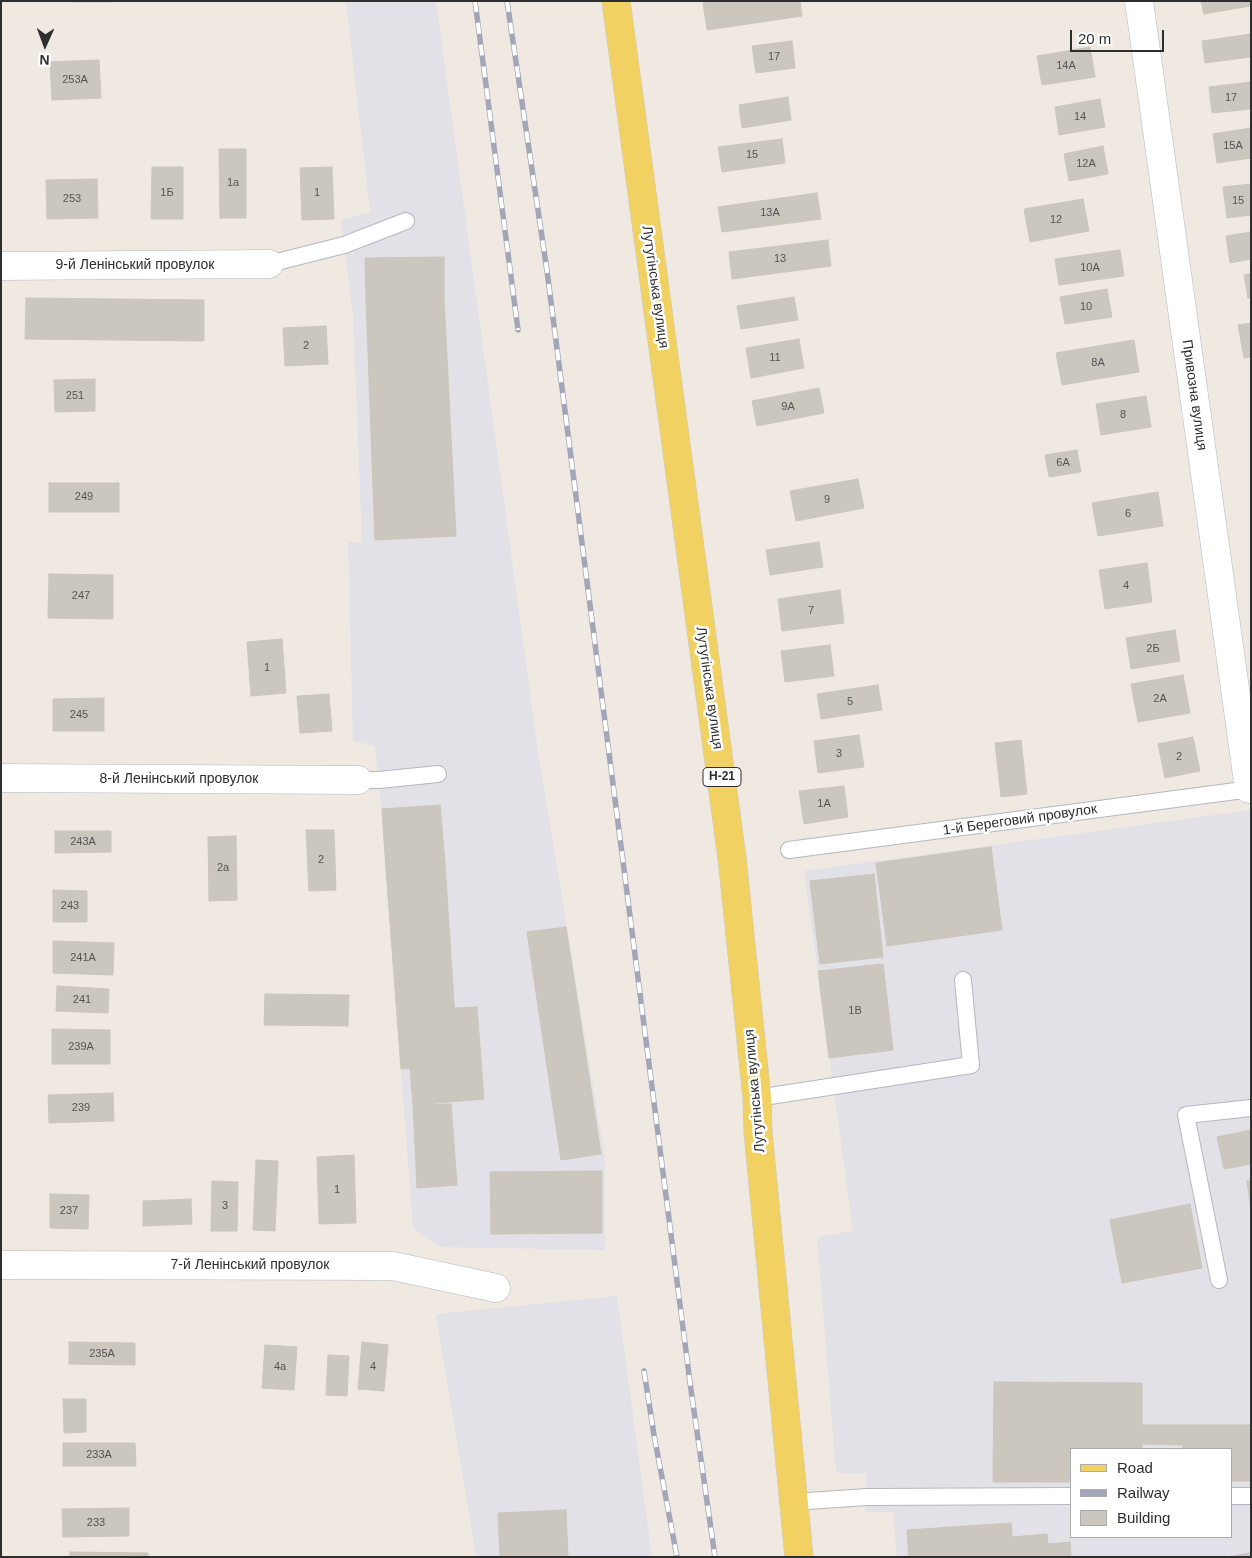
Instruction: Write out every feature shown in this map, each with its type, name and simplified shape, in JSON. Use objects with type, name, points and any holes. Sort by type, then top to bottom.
[{"type":"main road","name":"Лутугінська вулиця","points":[[616,1],[732,858],[757,1098],[758,1132],[799,1557]]},
{"type":"street","name":"Привозна вулиця","points":[[1139,1],[1250,789]]},
{"type":"street","name":"9-й Ленінський провулок","points":[[1,266],[269,264]]},
{"type":"street","name":"8-й Ленінський провулок","points":[[1,778],[358,780]]},
{"type":"street","name":"7-й Ленінський провулок","points":[[1,1265],[393,1266],[496,1288]]},
{"type":"lane","points":[[269,264],[344,245],[406,221]]},
{"type":"lane","points":[[358,780],[379,780],[438,774]]},
{"type":"lane","name":"1-й Береговий провулок","points":[[789,850],[1250,789]]},
{"type":"lane","points":[[757,1098],[971,1065],[963,980]]},
{"type":"lane","points":[[1219,1280],[1186,1115],[1251,1108]]},
{"type":"lane","points":[[793,1502],[867,1497],[1070,1496]]},
{"type":"lane","points":[[1232,1496],[1251,1496]]},
{"type":"shaded area","points":[[346,1],[436,1],[539,759],[605,1158],[605,1250],[439,1247],[413,1228],[375,746],[353,741],[348,542],[362,543],[353,316],[341,220],[370,212]]},
{"type":"shaded area","points":[[1251,810],[1251,1557],[897,1557],[893,1512],[866,1512],[866,1473],[836,1473],[817,1237],[853,1231],[804,871]]},
{"type":"shaded area","points":[[617,1296],[652,1557],[476,1557],[436,1314]]},
{"type":"building","points":[[114,1],[114,2],[74,2]]},
{"type":"building","points":[[713,1],[800,1],[802,16],[707,30],[703,3]]},
{"type":"building","points":[[1201,1],[1249,1],[1250,6],[1204,14]]},
{"type":"building","points":[[1251,34],[1251,57],[1205,63],[1202,41]]},
{"type":"building","points":[[792,41],[795,68],[756,73],[752,46]]},
{"type":"building","points":[[1090,47],[1095,77],[1042,85],[1037,56]]},
{"type":"building","points":[[99,60],[101,98],[52,100],[50,62]]},
{"type":"building","points":[[1251,82],[1251,109],[1212,113],[1209,87]]},
{"type":"building","points":[[788,97],[791,120],[742,128],[739,105]]},
{"type":"building","points":[[1100,99],[1105,127],[1059,135],[1055,107]]},
{"type":"building","points":[[1251,128],[1251,158],[1217,163],[1213,134]]},
{"type":"building","points":[[782,139],[785,163],[722,172],[718,147]]},
{"type":"building","points":[[1103,146],[1108,174],[1069,181],[1064,154]]},
{"type":"building","points":[[219,149],[246,149],[246,218],[220,218]]},
{"type":"building","points":[[152,167],[183,167],[183,219],[151,219]]},
{"type":"building","points":[[332,167],[334,219],[302,220],[300,168]]},
{"type":"building","points":[[97,179],[98,218],[47,219],[46,180]]},
{"type":"building","points":[[1251,184],[1251,215],[1227,218],[1223,187]]},
{"type":"building","points":[[817,193],[821,219],[722,232],[718,207]]},
{"type":"building","points":[[1083,199],[1089,231],[1030,242],[1024,209]]},
{"type":"building","points":[[1251,232],[1251,259],[1230,263],[1226,236]]},
{"type":"building","points":[[828,240],[831,266],[732,279],[729,252]]},
{"type":"building","points":[[1120,250],[1124,276],[1059,285],[1055,259]]},
{"type":"building","points":[[444,257],[444,297],[366,299],[365,258]]},
{"type":"building","points":[[1251,274],[1251,298],[1248,298],[1244,275]]},
{"type":"building","points":[[1107,289],[1112,317],[1065,324],[1060,297]]},
{"type":"building","points":[[444,297],[456,536],[375,540],[366,299]]},
{"type":"building","points":[[794,297],[798,320],[741,329],[737,306]]},
{"type":"building","points":[[26,298],[204,300],[204,341],[25,339]]},
{"type":"building","points":[[1251,323],[1251,357],[1244,358],[1238,325]]},
{"type":"building","points":[[326,326],[328,364],[285,366],[283,328]]},
{"type":"building","points":[[799,339],[804,368],[751,378],[746,348]]},
{"type":"building","points":[[1134,340],[1139,372],[1062,385],[1056,353]]},
{"type":"building","points":[[95,379],[95,411],[55,412],[54,380]]},
{"type":"building","points":[[819,388],[824,413],[757,426],[752,401]]},
{"type":"building","points":[[1146,396],[1151,427],[1101,435],[1096,404]]},
{"type":"building","points":[[1077,450],[1081,472],[1049,477],[1045,455]]},
{"type":"building","points":[[858,479],[864,508],[796,521],[790,491]]},
{"type":"building","points":[[49,483],[119,483],[119,512],[49,512]]},
{"type":"building","points":[[1158,492],[1163,526],[1098,536],[1092,503]]},
{"type":"building","points":[[819,542],[823,567],[770,575],[766,550]]},
{"type":"building","points":[[1147,563],[1152,602],[1105,609],[1099,570]]},
{"type":"building","points":[[49,574],[113,575],[113,619],[48,618]]},
{"type":"building","points":[[840,590],[844,623],[782,631],[778,599]]},
{"type":"building","points":[[1175,630],[1180,661],[1131,669],[1126,638]]},
{"type":"building","points":[[282,639],[286,693],[251,696],[247,642]]},
{"type":"building","points":[[830,645],[834,676],[785,682],[781,651]]},
{"type":"building","points":[[1183,675],[1190,713],[1138,722],[1131,684]]},
{"type":"building","points":[[878,685],[882,710],[821,719],[817,694]]},
{"type":"building","points":[[329,694],[332,731],[300,733],[297,696]]},
{"type":"building","points":[[104,698],[104,731],[53,731],[53,699]]},
{"type":"building","points":[[859,735],[864,767],[818,773],[814,741]]},
{"type":"building","points":[[1193,737],[1200,771],[1165,778],[1158,744]]},
{"type":"building","points":[[1021,740],[1027,794],[1001,797],[995,743]]},
{"type":"building","points":[[844,786],[848,817],[804,824],[799,791]]},
{"type":"building","points":[[440,805],[445,864],[386,869],[382,809]]},
{"type":"building","points":[[306,830],[334,830],[336,890],[309,891]]},
{"type":"building","points":[[55,831],[111,831],[111,852],[55,853]]},
{"type":"building","points":[[236,836],[237,900],[209,901],[208,837]]},
{"type":"building","points":[[991,847],[1002,930],[887,946],[876,863]]},
{"type":"building","points":[[445,864],[458,1065],[401,1069],[386,869]]},
{"type":"building","points":[[874,874],[883,957],[820,964],[810,881]]},
{"type":"building","points":[[53,890],[87,891],[87,922],[53,922]]},
{"type":"building","points":[[566,927],[601,1154],[561,1160],[527,932]]},
{"type":"building","points":[[53,941],[114,943],[113,975],[53,973]]},
{"type":"building","points":[[883,964],[893,1050],[829,1058],[818,971]]},
{"type":"building","points":[[57,986],[109,989],[108,1013],[56,1011]]},
{"type":"building","points":[[265,994],[349,995],[348,1026],[264,1025]]},
{"type":"building","points":[[477,1007],[484,1099],[413,1105],[410,1068],[458,1065],[454,1008]]},
{"type":"building","points":[[52,1029],[110,1030],[110,1064],[52,1064]]},
{"type":"building","points":[[113,1093],[114,1121],[49,1123],[48,1095]]},
{"type":"building","points":[[451,1104],[457,1185],[417,1188],[413,1105]]},
{"type":"building","points":[[1251,1130],[1251,1164],[1224,1169],[1217,1137]]},
{"type":"building","points":[[354,1155],[356,1223],[319,1224],[317,1157]]},
{"type":"building","points":[[256,1160],[278,1161],[275,1231],[253,1230]]},
{"type":"building","points":[[602,1171],[602,1233],[491,1234],[490,1172]]},
{"type":"building","points":[[212,1181],[238,1182],[237,1231],[211,1231]]},
{"type":"building","points":[[1247,1181],[1251,1181],[1251,1208]]},
{"type":"building","points":[[50,1194],[89,1195],[88,1229],[50,1228]]},
{"type":"building","points":[[191,1199],[192,1224],[143,1226],[143,1201]]},
{"type":"building","points":[[1190,1204],[1202,1268],[1122,1283],[1110,1220]]},
{"type":"building","points":[[69,1342],[135,1343],[135,1365],[69,1364]]},
{"type":"building","points":[[362,1342],[388,1345],[384,1391],[358,1389]]},
{"type":"building","points":[[265,1345],[297,1347],[294,1390],[262,1388]]},
{"type":"building","points":[[328,1355],[349,1356],[347,1396],[326,1395]]},
{"type":"building","points":[[994,1382],[1142,1383],[1142,1448],[1070,1448],[1070,1482],[993,1482]]},
{"type":"building","points":[[63,1399],[86,1399],[86,1432],[64,1433]]},
{"type":"building","points":[[1142,1425],[1183,1425],[1183,1445],[1142,1444]]},
{"type":"building","points":[[1183,1425],[1251,1425],[1251,1481],[1232,1481],[1232,1448],[1183,1448]]},
{"type":"building","points":[[63,1443],[135,1443],[136,1466],[63,1466]]},
{"type":"building","points":[[129,1508],[129,1536],[63,1537],[62,1509]]},
{"type":"building","points":[[566,1510],[568,1557],[500,1557],[498,1513]]},
{"type":"building","points":[[1011,1523],[1012,1537],[1047,1534],[1048,1544],[1070,1542],[1071,1557],[909,1557],[907,1530]]},
{"type":"building","points":[[70,1552],[148,1553],[148,1557],[70,1557]]},
{"type":"building","points":[[1251,1553],[1251,1557],[1226,1557]]},
{"type":"railway","points":[[475,1],[518,330]]},
{"type":"railway","points":[[507,1],[547,271],[691,1390],[715,1557]]},
{"type":"railway","points":[[644,1371],[677,1557]]}]
